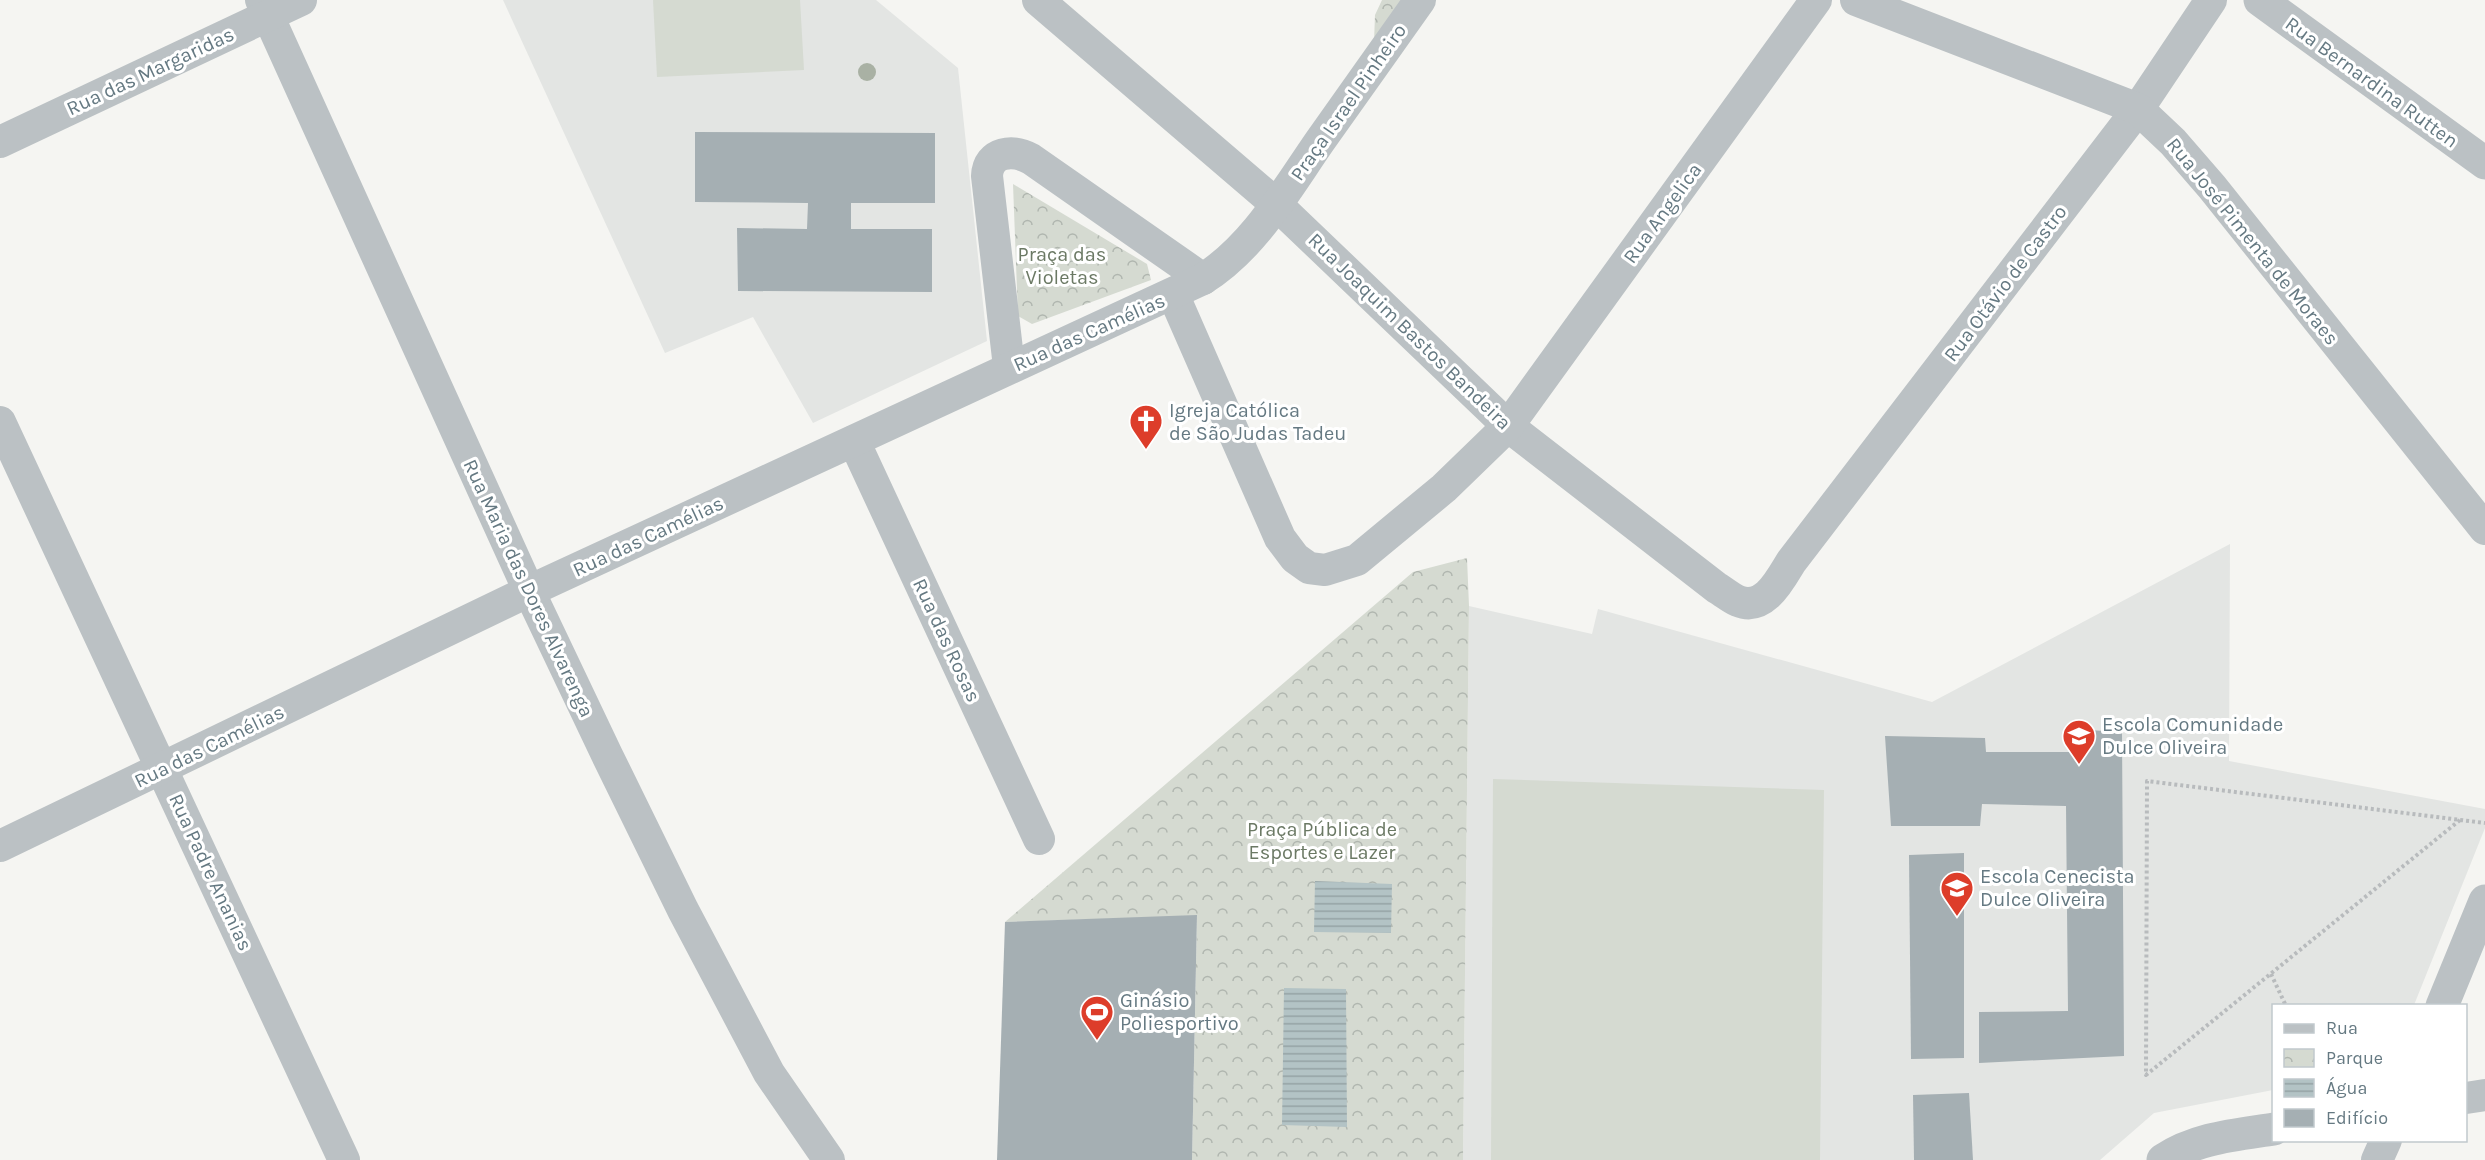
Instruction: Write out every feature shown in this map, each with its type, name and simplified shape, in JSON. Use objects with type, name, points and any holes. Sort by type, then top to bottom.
[{"type":"street","name":"Rua das Margaridas","points":[[0,142],[264,8],[301,0]]},
{"type":"street","name":"Rua Joaquim Bastos Bandeira","points":[[1038,0],[1276,204],[1508,426],[1717,588],[1739,601],[1751,603],[1767,595],[1776,586],[1791,562]]},
{"type":"street","name":"Praça Israel Pinheiro","points":[[1276,204],[1420,0]]},
{"type":"street","name":"Rua Angelica","points":[[1173,294],[1280,538],[1295,558],[1309,568],[1325,570],[1341,567],[1366,553],[1444,488],[1508,426],[1816,0]]},
{"type":"street","name":"Rua José Pimenta de Moraes","points":[[1856,0],[2138,109],[2173,142],[2212,187],[2485,529]]},
{"type":"street","name":"Rua Otávio de Castro","points":[[1791,562],[2138,109],[2211,0]]},
{"type":"street","name":"Rua Bernardina Rutten","points":[[2260,0],[2485,163]]},
{"type":"street","name":"Rua Maria das Dores Alvarenga","points":[[264,8],[529,591],[683,910],[764,1063],[829,1160]]},
{"type":"street","points":[[1009,367],[987,176],[987,169],[996,156],[1009,153],[1024,155],[1031,159],[1203,279]]},
{"type":"street","name":"Rua das Camélias","points":[[0,846],[529,591],[1203,279],[1223,266],[1246,242],[1276,204]]},
{"type":"street","name":"Rua Padre Ananias","points":[[0,422],[344,1160]]},
{"type":"street","name":"Rua das Rosas","points":[[854,441],[1039,839]]},
{"type":"street","points":[[2442,1004],[2485,902]]},
{"type":"street","points":[[2467,1098],[2485,1095]]},
{"type":"street","points":[[2163,1160],[2176,1151],[2211,1139],[2272,1129]]},
{"type":"street","points":[[2377,1160],[2385,1142]]},
{"type":"path","points":[[2460,820],[2146,1075],[2147,782],[2485,823]]},
{"type":"path","points":[[2271,974],[2286,1004]]},
{"type":"shaded area","points":[[503,0],[876,0],[958,68],[987,341],[813,423],[753,317],[665,353]]},
{"type":"shaded area","name":"Escola Cenecista Dulce Oliveira","points":[[2230,544],[2229,761],[2485,809],[2485,828],[2414,1004],[2272,1004],[2272,1090],[2154,1113],[2100,1160],[1463,1160],[1469,606],[1592,634],[1598,609],[1932,702]]},
{"type":"green space","points":[[653,0],[800,0],[804,70],[657,77]]},
{"type":"green space","points":[[1382,0],[1411,0],[1374,42],[1375,15]]},
{"type":"green space","name":"Praça das Violetas","points":[[1013,184],[1147,264],[1151,280],[1032,324],[1018,316]]},
{"type":"green space","name":"Praça Pública de Esportes e Lazer","points":[[1467,558],[1469,606],[1463,1160],[1192,1160],[1197,916],[1005,922],[1413,572]]},
{"type":"green space","points":[[1493,779],[1824,790],[1820,1160],[1491,1160]]},
{"type":"water","points":[[1315,881],[1392,884],[1391,933],[1314,932]]},
{"type":"water","points":[[1284,988],[1346,989],[1347,1127],[1282,1125]]},
{"type":"building","points":[[695,132],[935,133],[935,203],[851,203],[851,229],[932,229],[932,292],[738,291],[737,228],[807,229],[808,203],[695,202]]},
{"type":"building","points":[[2071,729],[2122,732],[2124,1056],[1979,1063],[1979,1012],[2068,1011],[2066,806],[1982,804],[1980,826],[1891,826],[1885,736],[1985,738],[1986,752],[2071,752]]},
{"type":"building","points":[[1964,853],[1964,1058],[1911,1059],[1909,855]]},
{"type":"building","name":"Ginásio Poliesportivo","points":[[1197,915],[1192,1160],[997,1160],[1005,922]]},
{"type":"building","points":[[1969,1093],[1973,1160],[1914,1160],[1913,1095]]},
{"type":"place","name":"Igreja Católica de São Judas Tadeu","points":[[1146,450]]},
{"type":"place","name":"Escola Comunidade Dulce Oliveira","points":[[2079,765]]},
{"type":"place","name":"Escola Cenecista Dulce Oliveira","points":[[1957,917]]},
{"type":"place","name":"Ginásio Poliesportivo","points":[[1097,1041]]}]
